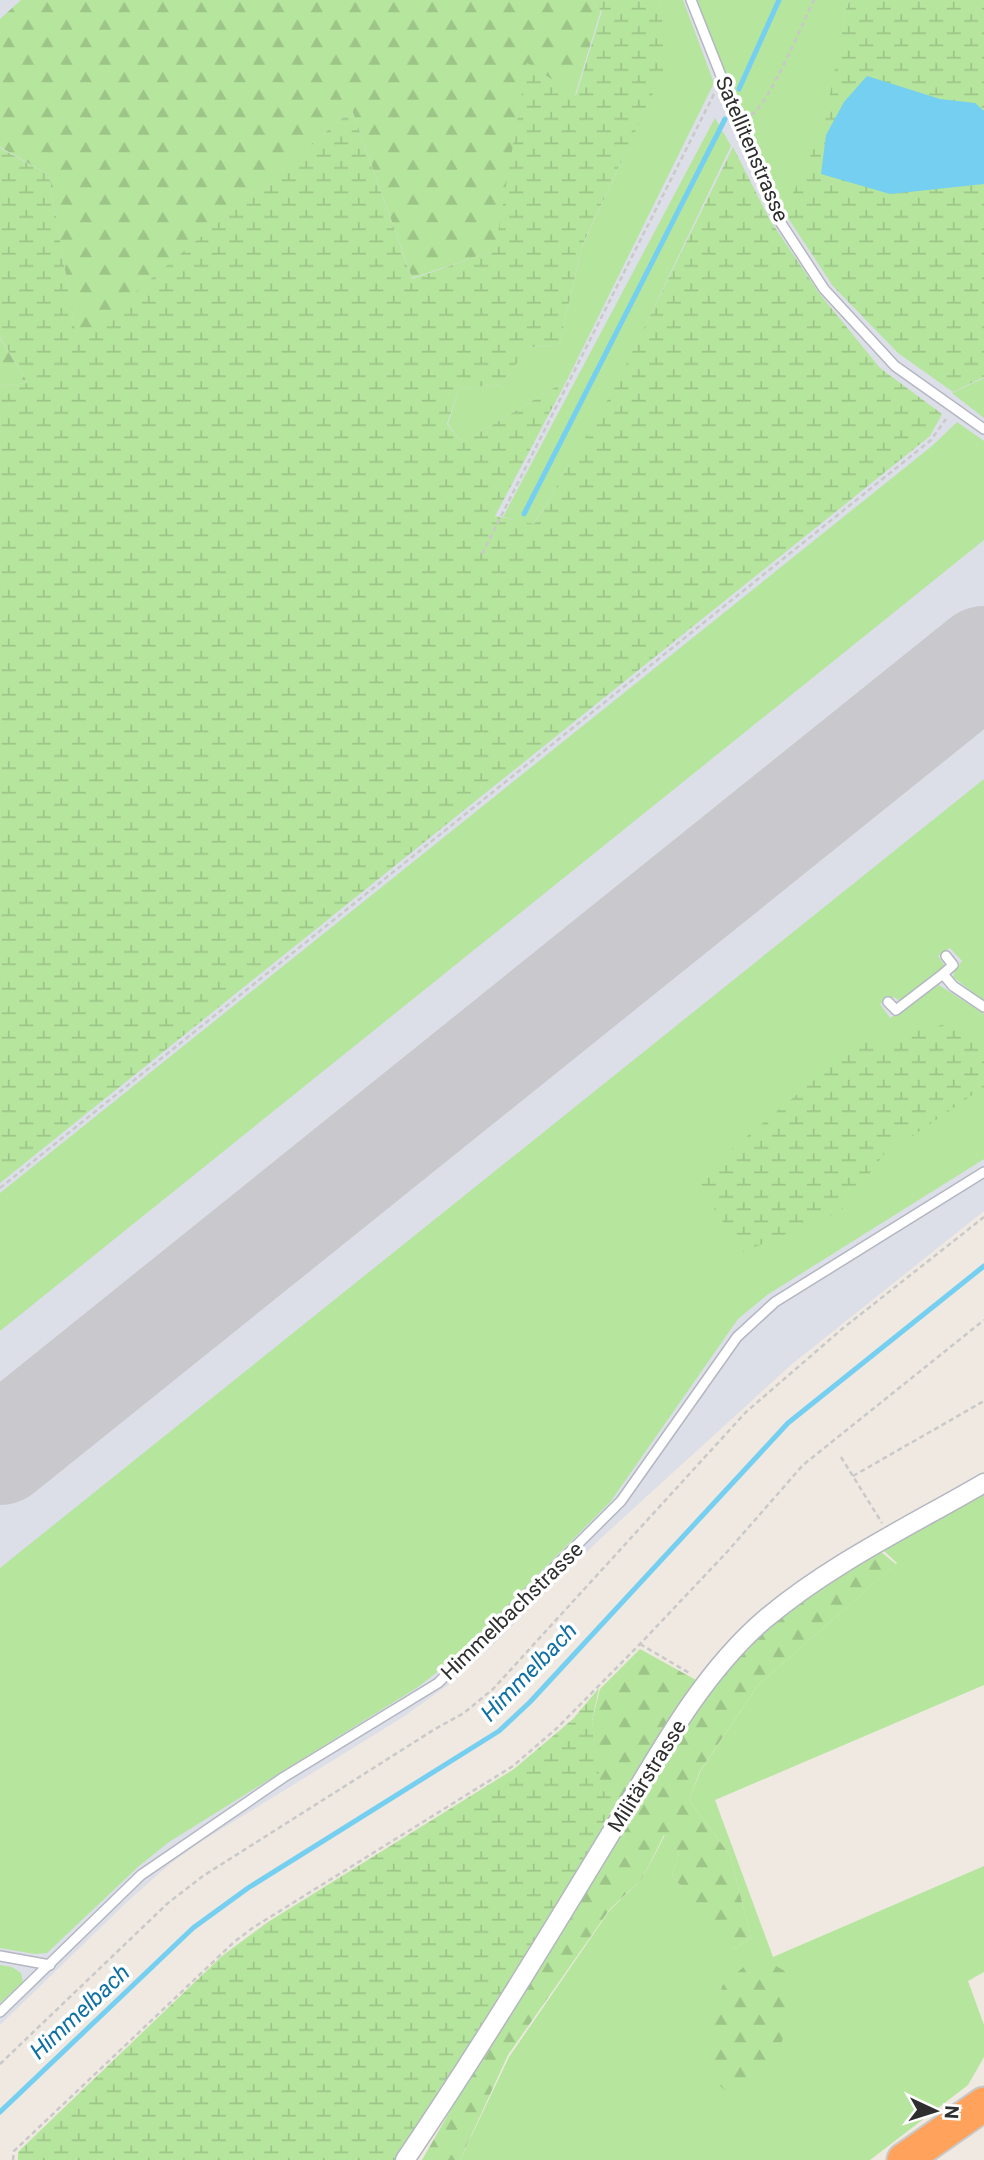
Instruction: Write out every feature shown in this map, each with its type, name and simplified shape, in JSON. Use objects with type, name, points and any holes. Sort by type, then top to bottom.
[{"type":"highway","points":[[943,2160],[977,2118],[984,2083]]},
{"type":"highway","points":[[904,2160],[977,2118]]},
{"type":"street","name":"Militärstrasse","points":[[405,2160],[475,2055],[706,1683],[763,1621],[801,1590],[887,1530],[984,1483]]},
{"type":"lane","name":"Satellitenstrasse","points":[[691,0],[777,217],[824,289],[895,366],[984,429]]},
{"type":"lane","points":[[888,1002],[896,1010],[943,974],[953,965],[946,956]]},
{"type":"lane","points":[[943,974],[953,986],[984,1007]]},
{"type":"lane","name":"Himmelbachstrasse","points":[[0,2012],[141,1875],[284,1777],[438,1683],[621,1501],[737,1337],[775,1302],[984,1172]]},
{"type":"lane","points":[[0,1956],[50,1965]]},
{"type":"path","points":[[738,121],[755,113],[766,97],[814,0]]},
{"type":"path","points":[[482,554],[722,78]]},
{"type":"path","points":[[0,1188],[931,440],[954,407]]},
{"type":"path","points":[[13,2160],[14,2151],[234,1942],[513,1766],[556,1728],[640,1644],[727,1552],[803,1465],[984,1320]]},
{"type":"path","points":[[853,1476],[984,1401]]},
{"type":"path","points":[[841,1457],[887,1530]]},
{"type":"path","points":[[640,1644],[706,1683]]},
{"type":"shaded area","points":[[0,0],[984,0],[984,1211],[792,1364],[600,1539],[452,1682],[403,1717],[202,1841],[171,1863],[0,2025]]},
{"type":"green space","points":[[21,0],[591,0],[601,10],[575,95],[527,64],[496,250],[412,278],[352,110],[77,342],[49,175],[0,147],[0,19]]},
{"type":"green space","points":[[591,0],[660,0],[663,72],[582,246],[559,346],[529,347],[501,384],[459,389],[447,424],[462,443],[567,380],[495,516],[534,524],[613,391],[733,147],[770,220],[819,293],[880,368],[942,414],[930,436],[0,1183],[0,386],[28,383],[0,337],[0,148],[49,175],[77,341],[352,110],[412,279],[495,250],[527,63],[576,95],[602,11]]},
{"type":"green space","points":[[660,0],[683,0],[714,83],[567,380],[462,443],[448,424],[459,389],[501,384],[528,347],[559,346],[582,247],[663,71]]},
{"type":"green space","points":[[696,0],[850,0],[846,9],[825,127],[784,212],[764,173]]},
{"type":"green space","points":[[850,0],[984,0],[984,377],[953,392],[898,353],[833,286],[784,212],[824,127],[846,9]]},
{"type":"green space","points":[[715,118],[731,146],[614,391],[533,525],[503,517]]},
{"type":"green space","points":[[0,338],[28,383],[0,386]]},
{"type":"green space","points":[[984,378],[984,418],[952,393]]},
{"type":"green space","points":[[957,422],[984,441],[984,540],[0,1331],[0,1193],[932,446]]},
{"type":"green space","points":[[984,779],[984,1001],[953,977],[962,961],[950,948],[938,956],[945,966],[900,1001],[894,997],[880,1004],[890,1018],[939,985],[984,1014],[984,1159],[767,1295],[738,1319],[611,1501],[454,1659],[418,1687],[169,1842],[139,1866],[47,1953],[35,1954],[0,1948],[0,1568]]},
{"type":"green space","points":[[918,1020],[932,1028],[948,1023],[984,1042],[984,1087],[911,1137],[897,1137],[841,1211],[743,1252],[695,1180],[869,1034],[883,1044]]},
{"type":"green space","points":[[984,1494],[984,1685],[715,1800],[773,1957],[984,1866],[984,1972],[968,1981],[984,2025],[984,2057],[968,2085],[870,2160],[460,2160],[509,2057],[610,1910],[642,1879],[665,1835],[679,1853],[672,1875],[723,1939],[735,1949],[751,1937],[730,1855],[689,1800],[701,1770],[758,1685],[897,1563],[883,1550]]},
{"type":"green space","points":[[881,1552],[896,1564],[758,1685],[700,1771],[689,1800],[730,1855],[751,1937],[735,1949],[722,1939],[672,1875],[679,1853],[664,1835],[642,1879],[610,1909],[508,2055],[460,2160],[422,2160],[504,2017],[633,1816],[600,1789],[592,1721],[600,1689],[640,1649],[706,1683],[768,1625],[833,1578]]},
{"type":"green space","points":[[599,1688],[592,1721],[601,1789],[620,1805],[396,2160],[18,2160],[18,2152],[222,1956],[268,1922],[514,1769],[573,1719]]},
{"type":"green space","points":[[757,1955],[790,1974],[784,2035],[770,2076],[732,2097],[705,2072],[722,1986]]},
{"type":"green space","points":[[0,1965],[12,1967],[21,1973],[23,1982],[0,2003]]},
{"type":"water","points":[[867,76],[940,99],[975,103],[984,111],[984,184],[890,194],[821,174],[826,135],[844,102]]},
{"type":"waterway","points":[[739,89],[779,0]]},
{"type":"waterway","points":[[524,514],[725,119]]},
{"type":"waterway","name":"Himmelbach","points":[[0,2112],[193,1928],[248,1888],[499,1731],[530,1702],[788,1423],[984,1266]]},
{"type":"runway","points":[[0,1451],[984,660]]}]
